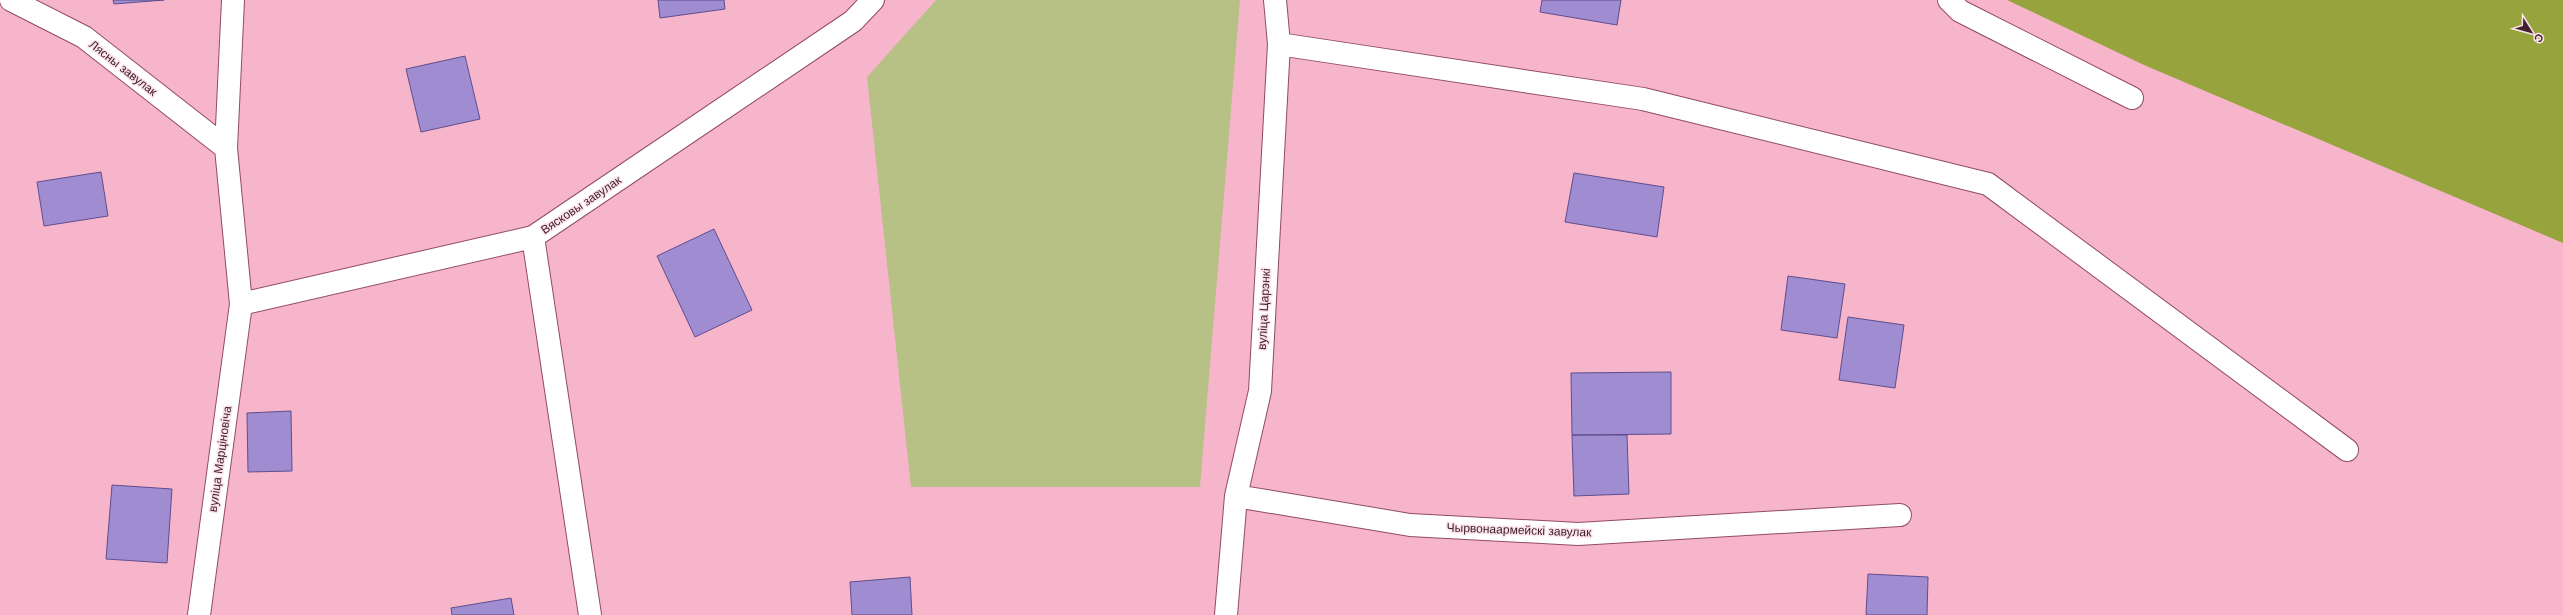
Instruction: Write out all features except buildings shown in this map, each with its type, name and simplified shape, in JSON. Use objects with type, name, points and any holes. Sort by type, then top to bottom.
[{"type":"street","name":"Лясны завулак","points":[[11,0],[84,37],[226,148]]},
{"type":"street","name":"вуліца Марціновіча","points":[[199,615],[241,304],[226,148],[233,0]]},
{"type":"street","name":"Вясковы завулак","points":[[241,304],[533,237],[853,21],[873,0]]},
{"type":"street","name":"вуліца Царэнкі","points":[[1226,615],[1236,496],[1260,391],[1279,44],[1275,0]]},
{"type":"street","points":[[1949,0],[1960,11],[2132,98]]},
{"type":"street","points":[[1279,44],[1644,99],[1988,184],[2347,450]]},
{"type":"street","points":[[533,237],[590,615]]},
{"type":"street","name":"Чырвонаармейскі завулак","points":[[1236,496],[1410,525],[1578,534],[1900,515]]},
{"type":"green space","points":[[936,0],[1240,0],[1200,487],[911,487],[867,77]]},
{"type":"green space","points":[[2007,0],[2563,0],[2563,243],[2144,65]]}]
